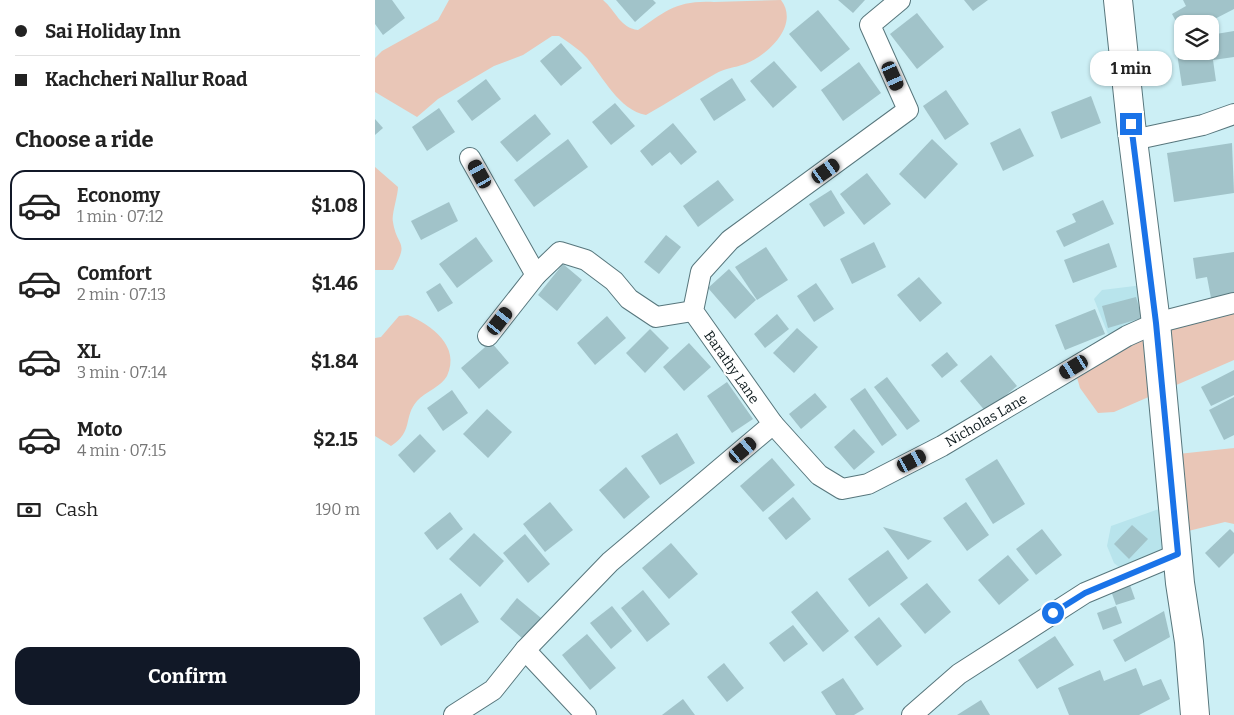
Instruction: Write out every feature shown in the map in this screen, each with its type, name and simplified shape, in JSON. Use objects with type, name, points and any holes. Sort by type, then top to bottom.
[{"type":"street","points":[[488,336],[536,274],[560,252],[586,260],[614,281],[629,299],[656,317],[693,311],[701,272],[730,240],[908,110],[871,25],[900,0]]},
{"type":"street","points":[[1118,0],[1156,323],[1195,715]]},
{"type":"street","points":[[1133,140],[1203,125],[1234,114]]},
{"type":"street","points":[[471,158],[536,274]]},
{"type":"street","name":"Nicholas Lane","points":[[773,424],[819,475],[842,489],[868,484],[942,446],[1127,336],[1156,323],[1234,303]]},
{"type":"street","name":"Barathy Lane","points":[[693,311],[773,424]]},
{"type":"street","points":[[454,715],[493,690],[525,650],[609,562],[773,424]]},
{"type":"street","points":[[912,715],[959,674],[1085,593],[1178,554]]},
{"type":"street","points":[[525,650],[586,715]]},
{"type":"shaded area","points":[[449,0],[603,0],[622,23],[638,30],[672,8],[701,2],[781,0],[786,10],[787,19],[779,38],[763,54],[745,64],[719,72],[646,115],[636,112],[620,100],[581,52],[559,36],[552,36],[523,55],[494,66],[438,99],[417,117],[375,92],[375,58],[382,51],[438,20]]},
{"type":"shaded area","points":[[375,167],[398,187],[393,219],[402,248],[393,270],[375,270]]},
{"type":"shaded area","points":[[1151,284],[1156,323],[1119,341],[1108,334],[1094,299],[1102,290]]},
{"type":"shaded area","points":[[1234,303],[1234,360],[1114,412],[1098,413],[1080,388],[1074,367]]},
{"type":"shaded area","points":[[408,315],[426,325],[441,338],[447,346],[450,355],[450,365],[444,380],[417,401],[410,413],[403,435],[391,446],[375,436],[375,338],[381,337],[399,316]]},
{"type":"shaded area","points":[[1234,448],[1234,524],[1225,522],[1176,534],[1178,454]]},
{"type":"shaded area","points":[[1173,504],[1178,554],[1128,574],[1114,563],[1107,546],[1111,526]]},
{"type":"building","points":[[375,0],[392,0],[405,18],[383,35],[375,24]]},
{"type":"building","points":[[616,0],[653,0],[656,3],[635,22]]},
{"type":"building","points":[[838,0],[865,0],[853,13]]},
{"type":"building","points":[[964,0],[988,0],[973,11]]},
{"type":"building","points":[[1183,0],[1234,0],[1234,9],[1219,17],[1219,15],[1174,15],[1174,18],[1172,14],[1186,6]]},
{"type":"building","points":[[818,10],[850,49],[821,72],[789,34]]},
{"type":"building","points":[[917,13],[944,47],[917,69],[890,34]]},
{"type":"building","points":[[1234,31],[1234,57],[1219,59],[1219,34]]},
{"type":"building","points":[[561,43],[582,68],[561,86],[540,61]]},
{"type":"building","points":[[1178,60],[1213,60],[1216,81],[1182,86]]},
{"type":"building","points":[[774,61],[797,87],[773,108],[750,81]]},
{"type":"building","points":[[859,62],[881,93],[843,121],[821,90]]},
{"type":"building","points":[[732,78],[746,100],[714,121],[700,99]]},
{"type":"building","points":[[486,79],[501,99],[472,121],[457,101]]},
{"type":"building","points":[[946,90],[969,124],[945,140],[923,106]]},
{"type":"building","points":[[1091,96],[1101,123],[1061,139],[1051,112]]},
{"type":"building","points":[[615,103],[635,126],[611,145],[592,122]]},
{"type":"building","points":[[439,108],[455,132],[427,151],[412,127]]},
{"type":"building","points":[[535,114],[551,134],[517,162],[500,142]]},
{"type":"building","points":[[375,119],[383,128],[375,135]]},
{"type":"building","points":[[673,123],[697,152],[681,165],[670,152],[652,166],[640,151]]},
{"type":"building","points":[[1020,128],[1034,156],[1003,171],[990,143]]},
{"type":"building","points":[[568,139],[588,167],[534,207],[514,180]]},
{"type":"building","points":[[932,139],[958,164],[925,199],[899,174]]},
{"type":"building","points":[[1232,143],[1234,193],[1174,202],[1167,153]]},
{"type":"building","points":[[867,173],[891,204],[864,225],[840,194]]},
{"type":"building","points":[[718,180],[734,200],[698,227],[683,206]]},
{"type":"building","points":[[831,190],[845,213],[824,227],[809,204]]},
{"type":"building","points":[[1103,200],[1114,224],[1064,247],[1056,231],[1076,222],[1072,214]]},
{"type":"building","points":[[449,202],[458,221],[421,240],[411,221]]},
{"type":"building","points":[[666,235],[681,247],[659,274],[644,262]]},
{"type":"building","points":[[476,237],[493,261],[457,288],[439,264]]},
{"type":"building","points":[[874,242],[886,267],[852,284],[840,259]]},
{"type":"building","points":[[1109,243],[1117,267],[1073,283],[1064,260]]},
{"type":"building","points":[[766,247],[788,280],[757,300],[735,267]]},
{"type":"building","points":[[1234,252],[1234,294],[1211,298],[1207,277],[1196,279],[1193,258]]},
{"type":"building","points":[[563,264],[582,280],[557,311],[538,295]]},
{"type":"building","points":[[729,269],[756,300],[735,319],[708,288]]},
{"type":"building","points":[[919,277],[942,303],[920,322],[897,295]]},
{"type":"building","points":[[440,283],[453,303],[438,312],[426,292]]},
{"type":"building","points":[[816,283],[834,309],[814,322],[797,296]]},
{"type":"building","points":[[1136,297],[1142,318],[1108,328],[1102,306]]},
{"type":"building","points":[[1095,309],[1105,334],[1065,350],[1055,325]]},
{"type":"building","points":[[777,314],[789,329],[765,348],[754,334]]},
{"type":"building","points":[[607,316],[626,338],[595,365],[577,343]]},
{"type":"building","points":[[797,328],[818,347],[794,373],[773,353]]},
{"type":"building","points":[[650,329],[669,348],[645,373],[626,353]]},
{"type":"building","points":[[491,342],[509,363],[479,389],[461,368]]},
{"type":"building","points":[[689,343],[711,367],[684,391],[663,367]]},
{"type":"building","points":[[947,352],[958,365],[942,378],[931,365]]},
{"type":"building","points":[[991,355],[1017,386],[986,412],[960,381]]},
{"type":"building","points":[[1234,370],[1234,395],[1211,406],[1201,387]]},
{"type":"building","points":[[887,377],[920,421],[907,430],[874,387]]},
{"type":"building","points":[[727,382],[753,419],[732,433],[707,396]]},
{"type":"building","points":[[865,388],[897,435],[882,446],[850,399]]},
{"type":"building","points":[[452,390],[468,413],[443,431],[427,408]]},
{"type":"building","points":[[815,393],[827,407],[801,429],[789,414]]},
{"type":"building","points":[[1234,397],[1234,435],[1224,440],[1209,410]]},
{"type":"building","points":[[487,409],[512,432],[488,458],[463,434]]},
{"type":"building","points":[[854,429],[875,452],[854,470],[834,447]]},
{"type":"building","points":[[677,433],[695,463],[660,485],[641,456]]},
{"type":"building","points":[[420,434],[436,451],[414,473],[398,455]]},
{"type":"building","points":[[772,458],[795,485],[763,512],[740,486]]},
{"type":"building","points":[[997,459],[1025,504],[993,524],[965,479]]},
{"type":"building","points":[[626,467],[650,497],[624,519],[599,490]]},
{"type":"building","points":[[793,497],[811,519],[786,540],[768,518]]},
{"type":"building","points":[[550,502],[573,530],[545,552],[523,524]]},
{"type":"building","points":[[966,502],[989,535],[967,551],[943,518]]},
{"type":"building","points":[[450,512],[463,529],[437,550],[424,533]]},
{"type":"building","points":[[1132,525],[1148,539],[1129,559],[1114,544]]},
{"type":"building","points":[[883,527],[932,541],[908,560]]},
{"type":"building","points":[[1042,529],[1062,555],[1036,575],[1016,549]]},
{"type":"building","points":[[1230,529],[1234,533],[1234,553],[1219,568],[1205,553]]},
{"type":"building","points":[[474,533],[504,561],[480,587],[449,559]]},
{"type":"building","points":[[525,534],[550,564],[528,583],[503,553]]},
{"type":"building","points":[[671,543],[698,574],[669,599],[642,568]]},
{"type":"building","points":[[888,550],[908,578],[869,607],[848,579]]},
{"type":"building","points":[[1008,555],[1029,580],[999,605],[978,580]]},
{"type":"building","points":[[1129,582],[1135,599],[1116,605],[1110,588]]},
{"type":"building","points":[[927,583],[951,612],[925,634],[900,604]]},
{"type":"building","points":[[643,590],[670,624],[647,642],[621,608]]},
{"type":"building","points":[[817,591],[849,631],[823,652],[791,612]]},
{"type":"building","points":[[461,593],[479,622],[441,646],[423,618]]},
{"type":"building","points":[[517,598],[541,618],[523,639],[500,619]]},
{"type":"building","points":[[612,606],[632,631],[611,649],[590,623]]},
{"type":"building","points":[[1116,606],[1122,623],[1103,630],[1097,613]]},
{"type":"building","points":[[1164,611],[1170,637],[1125,662],[1113,640]]},
{"type":"building","points":[[879,617],[902,646],[877,666],[854,637]]},
{"type":"building","points":[[793,625],[808,644],[784,662],[769,643]]},
{"type":"building","points":[[587,634],[616,668],[590,690],[562,655]]},
{"type":"building","points":[[1055,636],[1074,665],[1037,689],[1018,660]]},
{"type":"building","points":[[724,663],[744,688],[727,702],[707,677]]},
{"type":"building","points":[[1136,668],[1143,686],[1161,679],[1170,699],[1139,715],[1069,715],[1058,688],[1100,670],[1104,681]]},
{"type":"building","points":[[843,678],[864,709],[854,715],[836,715],[821,692]]},
{"type":"building","points":[[683,699],[695,715],[662,715]]},
{"type":"building","points":[[981,700],[990,715],[957,715]]},
{"type":"route","points":[[1053,613],[1085,593],[1178,554],[1156,323],[1131,124]]}]
